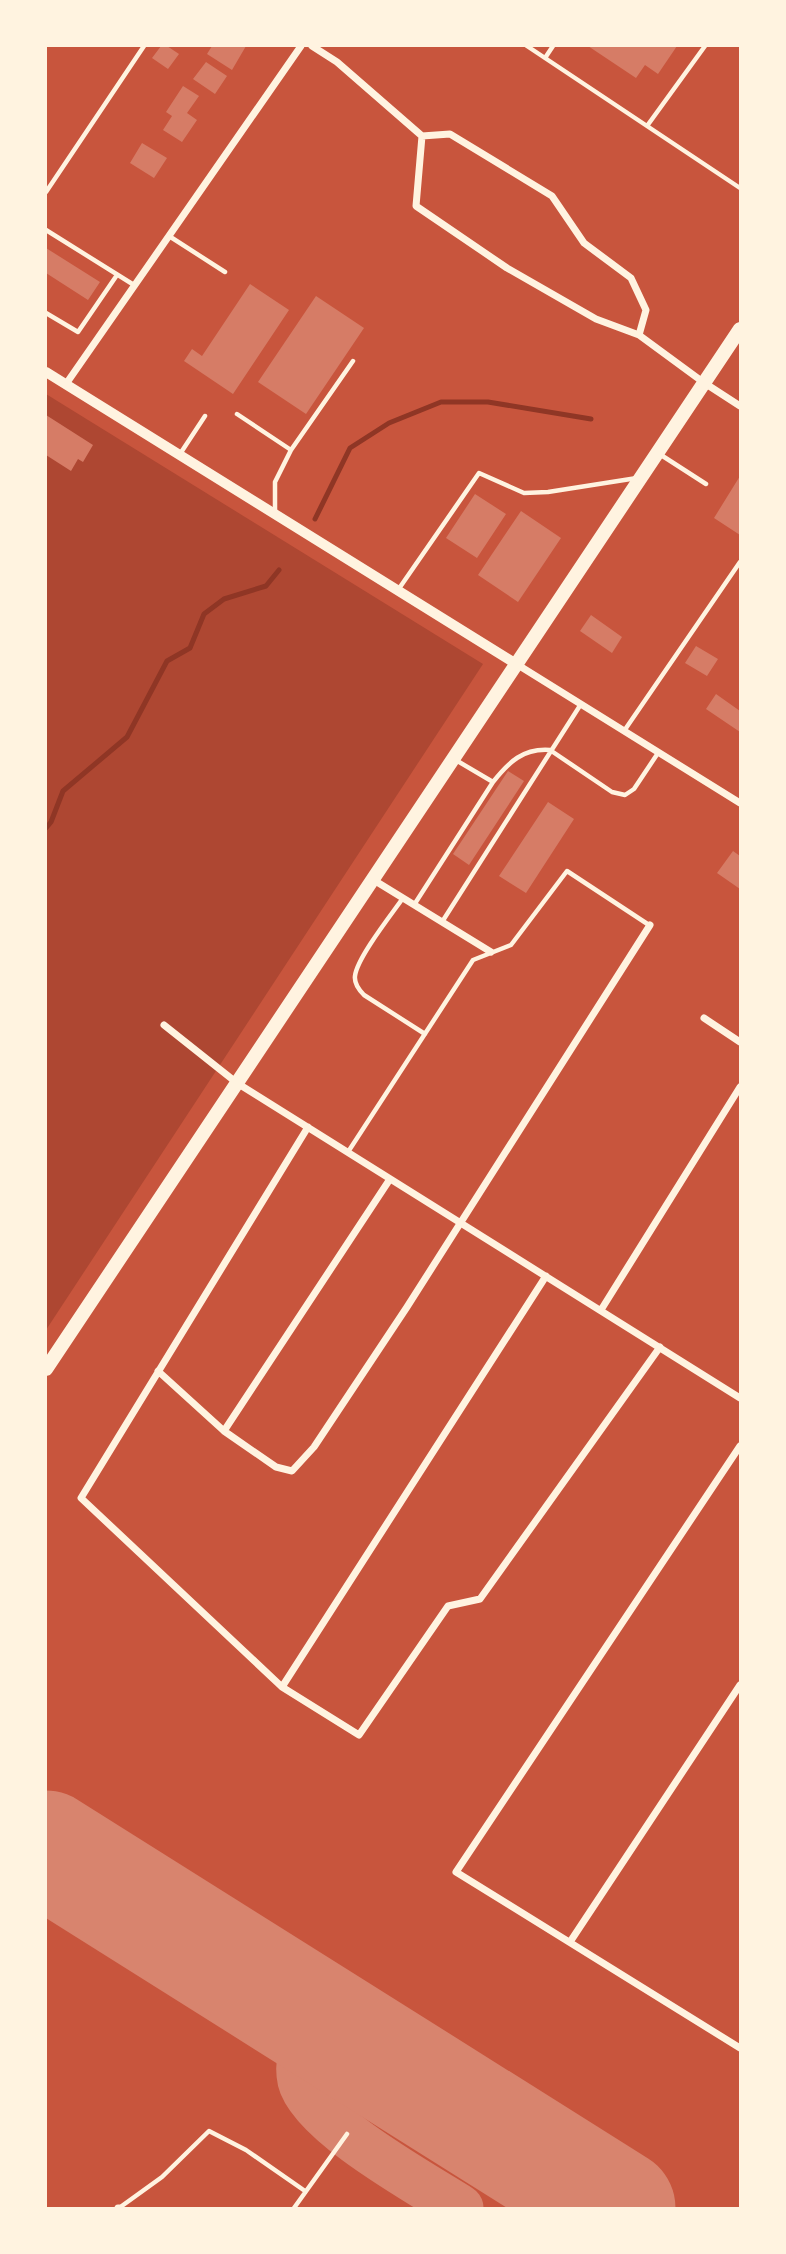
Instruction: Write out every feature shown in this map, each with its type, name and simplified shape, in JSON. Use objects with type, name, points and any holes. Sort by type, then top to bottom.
[{"type":"main road","points":[[46,1369],[371,879],[518,665],[703,382],[739,335]]},
{"type":"street","points":[[66,384],[301,46]]},
{"type":"street","points":[[312,46],[337,62],[422,136],[450,134],[552,195],[584,243],[631,278],[646,310],[639,334]]},
{"type":"street","points":[[422,136],[415,206],[507,268],[596,319],[639,334],[740,406]]},
{"type":"street","points":[[46,372],[740,803]]},
{"type":"street","points":[[371,879],[491,952]]},
{"type":"street","points":[[158,1371],[224,1431],[276,1468],[292,1471],[314,1447],[407,1307],[650,925]]},
{"type":"street","points":[[704,1018],[740,1042]]},
{"type":"street","points":[[164,1025],[237,1083],[740,1397]]},
{"type":"street","points":[[601,1310],[740,1087]]},
{"type":"street","points":[[308,1128],[81,1498],[282,1688],[359,1735],[447,1605],[480,1599],[660,1347]]},
{"type":"street","points":[[224,1431],[390,1178]]},
{"type":"street","points":[[282,1688],[546,1276]]},
{"type":"street","points":[[740,1446],[456,1872],[740,2048]]},
{"type":"street","points":[[570,1942],[740,1685]]},
{"type":"lane","points":[[46,192],[144,46]]},
{"type":"lane","points":[[527,46],[740,188]]},
{"type":"lane","points":[[545,58],[553,46]]},
{"type":"lane","points":[[647,126],[705,46]]},
{"type":"lane","points":[[46,230],[135,286]]},
{"type":"lane","points":[[169,236],[225,272]]},
{"type":"lane","points":[[46,313],[78,332],[117,275]]},
{"type":"lane","points":[[275,514],[275,482],[291,450],[353,361]]},
{"type":"lane","points":[[237,414],[291,450]]},
{"type":"lane","points":[[179,455],[205,416]]},
{"type":"lane","points":[[657,452],[706,484]]},
{"type":"lane","points":[[398,590],[479,473],[524,493],[548,492],[641,477]]},
{"type":"lane","points":[[624,731],[740,562]]},
{"type":"lane","points":[[442,922],[581,704]]},
{"type":"lane","points":[[414,905],[493,782],[506,766],[522,753],[538,749],[550,750],[612,792],[625,795],[634,789],[659,752]]},
{"type":"lane","points":[[453,759],[493,782]]},
{"type":"lane","points":[[347,1152],[474,960],[511,945],[567,871],[650,925]]},
{"type":"lane","points":[[403,898],[358,965],[354,980],[365,995],[425,1034]]},
{"type":"lane","points":[[118,2208],[162,2177],[208,2132],[246,2150],[305,2191]]},
{"type":"lane","points":[[294,2208],[347,2134]]},
{"type":"shaded area","points":[[46,394],[483,664],[46,1330]]},
{"type":"building","points":[[161,46],[167,46],[179,54],[168,69],[152,58]]},
{"type":"building","points":[[212,46],[246,46],[232,70],[207,54]]},
{"type":"building","points":[[588,46],[677,46],[658,74],[645,65],[636,78]]},
{"type":"building","points":[[206,62],[227,76],[215,94],[193,79]]},
{"type":"building","points":[[183,86],[199,96],[187,113],[197,120],[182,142],[163,130],[172,116],[166,112]]},
{"type":"building","points":[[142,143],[167,158],[154,178],[130,163]]},
{"type":"building","points":[[46,248],[100,282],[88,300],[46,273]]},
{"type":"building","points":[[250,284],[289,310],[233,394],[184,361],[192,349],[202,356]]},
{"type":"building","points":[[316,296],[364,328],[306,414],[258,382]]},
{"type":"building","points":[[46,415],[93,445],[83,462],[78,459],[71,471],[46,455]]},
{"type":"building","points":[[740,476],[740,535],[714,518]]},
{"type":"building","points":[[475,494],[506,514],[477,558],[446,538]]},
{"type":"building","points":[[521,511],[561,538],[518,602],[478,575]]},
{"type":"building","points":[[591,615],[622,637],[612,653],[580,631]]},
{"type":"building","points":[[696,646],[718,659],[707,676],[685,663]]},
{"type":"building","points":[[716,694],[740,711],[740,732],[706,709]]},
{"type":"building","points":[[508,771],[524,781],[469,865],[453,854]]},
{"type":"building","points":[[548,802],[574,819],[526,893],[499,876]]},
{"type":"building","points":[[733,851],[740,856],[740,889],[717,873]]},
{"type":"waterway","points":[[315,519],[350,448],[389,423],[441,402],[488,402],[591,419]]},
{"type":"waterway","points":[[46,828],[63,791],[127,737],[167,661],[190,648],[204,614],[224,599],[266,586],[279,570]]},
{"type":"taxiway","points":[[315,2019],[300,2064],[301,2081],[309,2098],[325,2115],[370,2151],[460,2208]]},
{"type":"runway","points":[[46,1849],[617,2208]]}]
